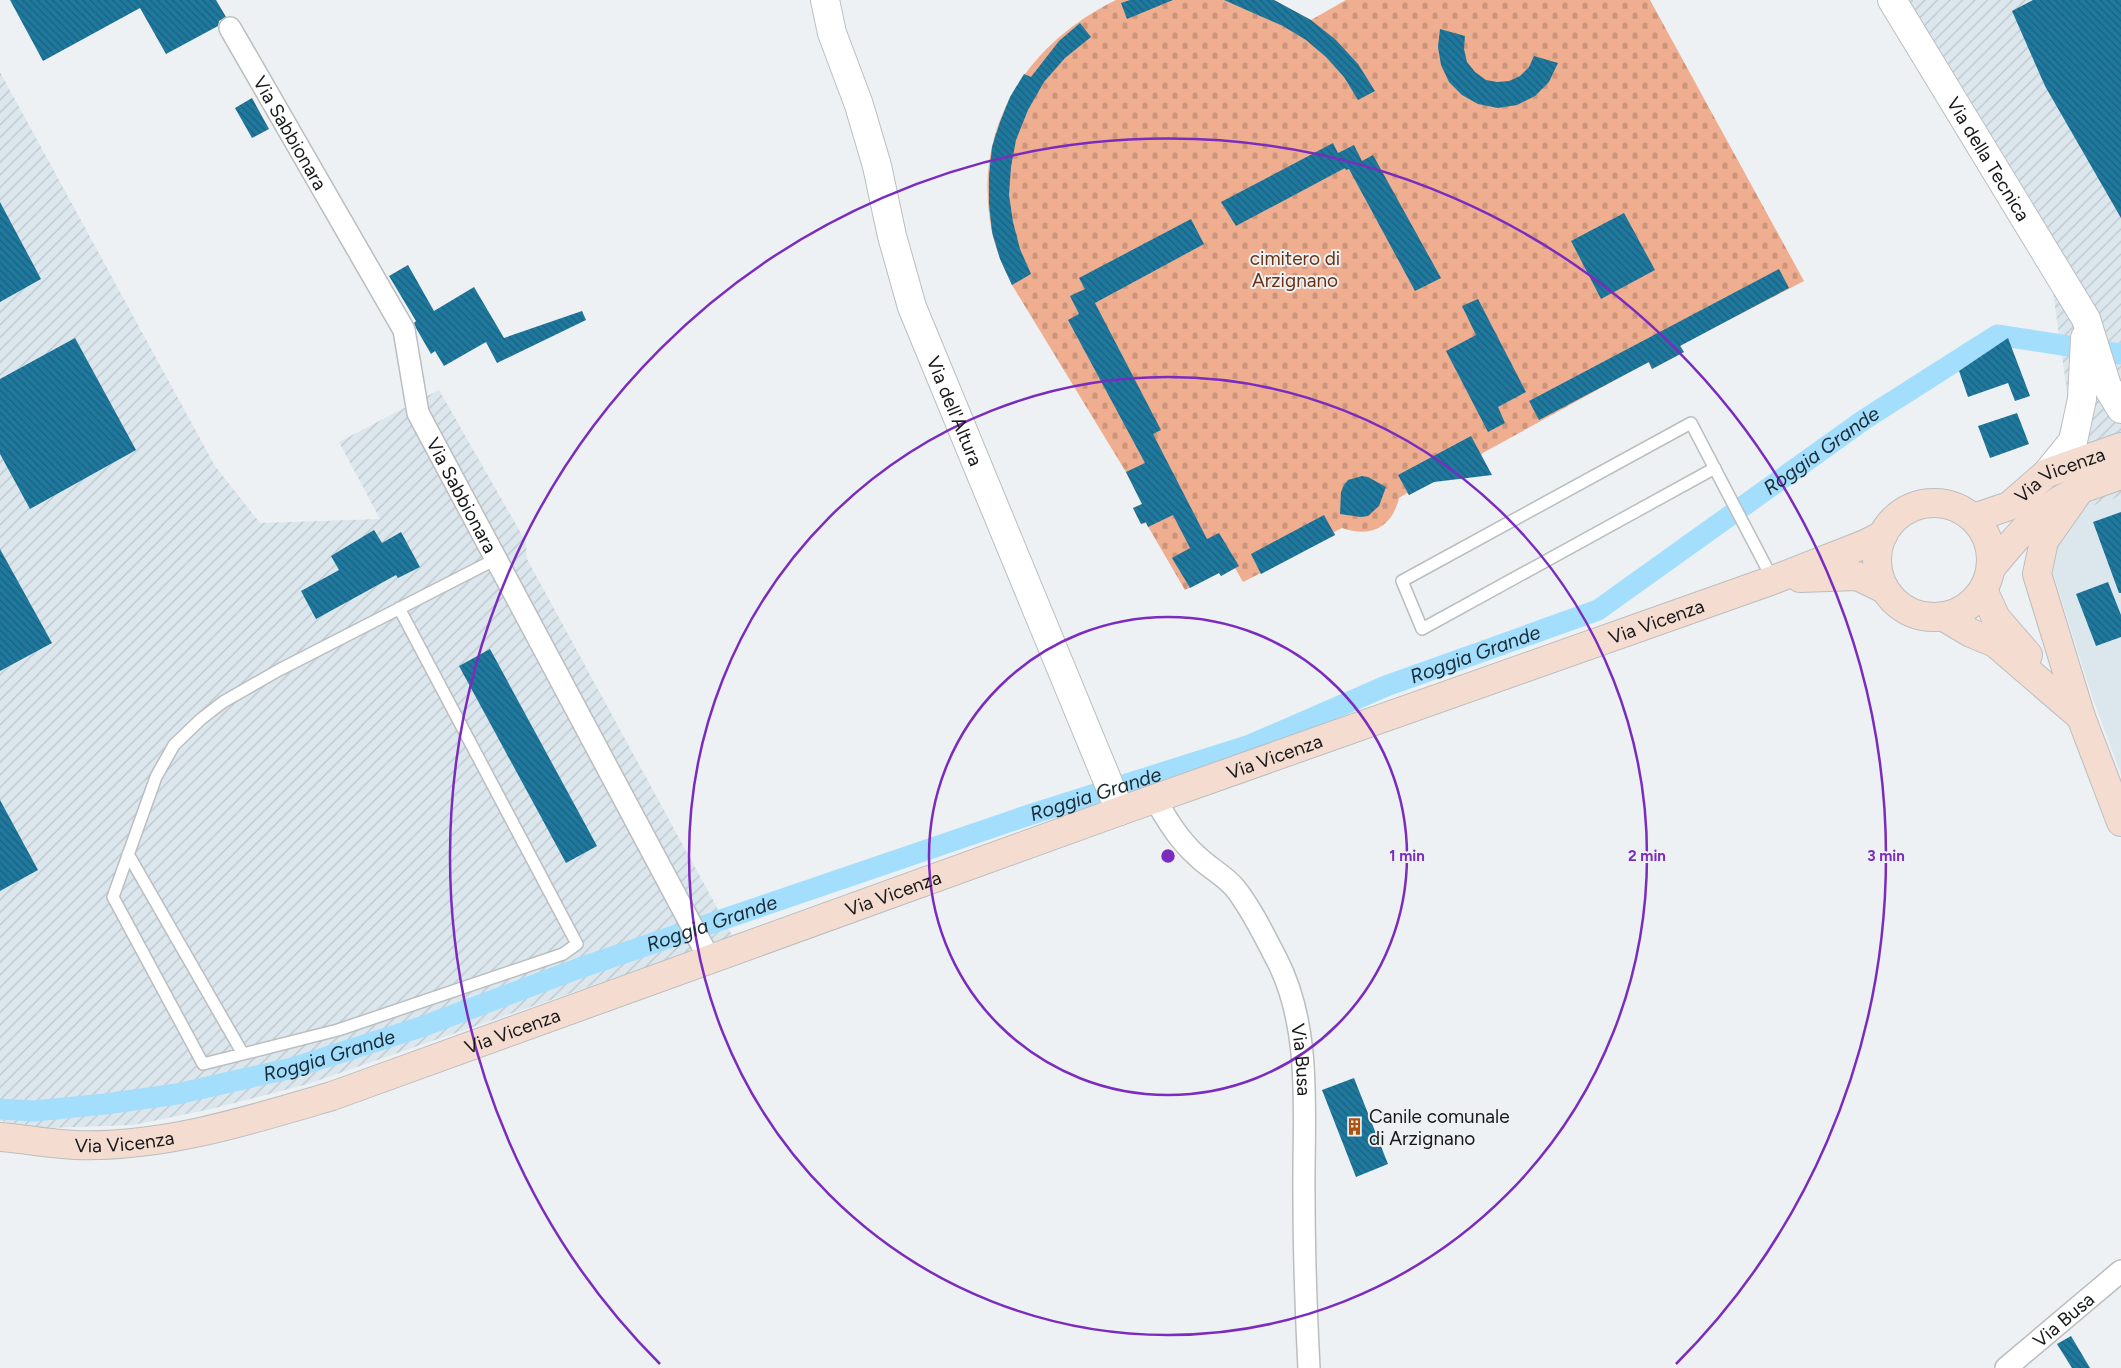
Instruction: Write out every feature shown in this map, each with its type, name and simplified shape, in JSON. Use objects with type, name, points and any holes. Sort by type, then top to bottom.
[{"type":"main road","name":"Via Vicenza","points":[[2121,447],[2047,473],[2009,506],[1974,518],[1959,508],[1942,504],[1924,504],[1907,510],[1893,521],[1883,535],[1878,549],[1879,576],[1884,589],[1895,602],[1910,612],[1926,617],[1944,617],[1959,612],[1973,603],[2014,540],[2034,520],[2057,502],[2079,491],[2121,475]]},
{"type":"main road","points":[[2079,491],[2044,541],[2037,574],[2081,717],[2121,822]]},
{"type":"main road","points":[[1974,518],[1985,533],[1991,550],[1987,579],[1996,618],[2081,717]]},
{"type":"main road","name":"Via Vicenza","points":[[0,1137],[76,1145],[147,1141],[249,1121],[332,1096],[1156,798],[1773,580],[1865,544],[1883,535]]},
{"type":"main road","name":"Via Vicenza","points":[[1773,580],[1857,576],[1884,589]]},
{"type":"main road","points":[[1944,617],[1994,644],[2081,717]]},
{"type":"street","name":"Via dell'Altura","points":[[825,0],[832,33],[859,106],[877,166],[892,236],[912,307],[1120,811]]},
{"type":"street","name":"Via della Tecnica","points":[[1892,0],[2086,319],[2107,386],[2121,409]]},
{"type":"street","name":"Via Sabbionara","points":[[230,28],[404,330],[418,413],[710,960]]},
{"type":"street","points":[[2047,473],[2073,441],[2082,399],[2086,319]]},
{"type":"street","name":"Via Busa","points":[[1156,798],[1169,825],[1198,857],[1215,869],[1235,888],[1277,960],[1290,988],[1296,1010],[1303,1067],[1304,1280],[1309,1368]]},
{"type":"street","name":"Via Busa","points":[[2006,1368],[2121,1271]]},
{"type":"lane","points":[[1715,468],[1422,629],[1402,581],[1691,423],[1732,499],[1773,580]]},
{"type":"lane","points":[[399,608],[577,944],[563,954],[338,1030],[203,1064],[113,897],[156,777],[174,745],[201,719],[223,702],[279,670],[399,608],[496,558]]},
{"type":"lane","points":[[128,854],[242,1054]]},
{"type":"shaded area","points":[[1880,0],[2121,0],[2121,496],[2070,513],[2054,452],[2068,399],[2053,292]]},
{"type":"shaded area","points":[[0,72],[215,466],[260,523],[380,519],[339,442],[439,390],[526,542],[527,559],[733,937],[308,1084],[211,1109],[133,1125],[48,1128],[0,1121]]},
{"type":"shaded area","points":[[2121,496],[2121,775],[2091,693],[2051,567],[2056,535],[2070,513]]},
{"type":"green space","name":"cimitero di Arzignano","points":[[1116,0],[1274,0],[1311,20],[1346,0],[1650,0],[1804,281],[1680,345],[1684,352],[1652,369],[1648,362],[1481,454],[1482,456],[1409,495],[1407,493],[1399,498],[1391,517],[1378,528],[1362,532],[1342,528],[1334,532],[1335,535],[1243,582],[1235,568],[1221,576],[1219,573],[1185,590],[1146,523],[1141,524],[1133,508],[1142,504],[1126,472],[1012,285],[998,253],[992,232],[988,194],[990,158],[998,125],[1012,94],[1032,66],[1056,40],[1084,18]]},
{"type":"building","points":[[10,0],[216,0],[226,17],[219,21],[218,26],[166,54],[140,8],[43,61]]},
{"type":"building","points":[[1130,0],[1173,0],[1127,19],[1121,3]]},
{"type":"building","points":[[1224,0],[1274,0],[1311,20],[1336,40],[1358,64],[1375,91],[1358,100],[1344,77],[1326,57],[1306,40],[1283,26]]},
{"type":"building","points":[[2033,0],[2121,0],[2121,218],[2045,86],[2012,11]]},
{"type":"building","points":[[1080,23],[1091,37],[1065,58],[1044,82],[1028,110],[1016,140],[1011,167],[1009,195],[1020,249],[1031,274],[1012,285],[1000,259],[992,232],[989,176],[992,147],[1010,97],[1024,74],[1031,77],[1059,41]]},
{"type":"building","points":[[1440,29],[1465,36],[1464,49],[1467,62],[1475,72],[1486,80],[1497,82],[1509,81],[1520,76],[1529,67],[1534,56],[1558,63],[1549,82],[1535,96],[1517,105],[1498,108],[1478,104],[1462,95],[1449,82],[1441,65],[1438,47]]},
{"type":"building","points":[[252,98],[269,129],[252,138],[235,108]]},
{"type":"building","points":[[1333,143],[1338,153],[1354,145],[1362,161],[1373,155],[1441,278],[1415,291],[1349,169],[1346,170],[1345,168],[1236,226],[1221,202]]},
{"type":"building","points":[[0,202],[41,279],[0,302]]},
{"type":"building","points":[[1624,213],[1655,270],[1601,299],[1571,241]]},
{"type":"building","points":[[1191,219],[1204,244],[1095,303],[1161,430],[1153,434],[1207,539],[1219,533],[1239,566],[1221,576],[1219,573],[1190,588],[1172,558],[1190,548],[1173,515],[1148,527],[1146,522],[1141,524],[1133,508],[1142,504],[1126,472],[1145,463],[1068,320],[1079,314],[1070,296],[1085,289],[1079,278]]},
{"type":"building","points":[[408,265],[434,311],[474,287],[504,338],[582,311],[586,320],[497,363],[486,342],[444,366],[435,351],[431,354],[416,328],[414,323],[416,321],[389,276]]},
{"type":"building","points":[[1779,269],[1789,288],[1680,346],[1684,352],[1652,369],[1649,362],[1539,420],[1529,401]]},
{"type":"building","points":[[1478,299],[1526,392],[1498,407],[1505,423],[1488,432],[1446,351],[1476,335],[1462,306]]},
{"type":"building","points":[[75,338],[136,450],[30,509],[0,454],[0,379]]},
{"type":"building","points":[[2008,338],[2030,396],[2015,401],[2008,383],[1968,397],[1959,371]]},
{"type":"building","points":[[2017,413],[2029,444],[1990,458],[1978,426]]},
{"type":"building","points":[[1471,436],[1492,475],[1434,482],[1409,495],[1398,475]]},
{"type":"building","points":[[1362,476],[1368,477],[1386,487],[1379,506],[1368,516],[1340,514],[1341,492],[1344,485],[1348,480]]},
{"type":"building","points":[[2121,512],[2121,593],[2119,593],[2093,522]]},
{"type":"building","points":[[1324,515],[1335,535],[1261,574],[1251,554]]},
{"type":"building","points":[[374,530],[382,543],[401,532],[420,567],[398,578],[396,575],[316,619],[301,591],[339,570],[331,556]]},
{"type":"building","points":[[0,549],[52,643],[0,671]]},
{"type":"building","points":[[2108,582],[2121,615],[2121,637],[2096,646],[2076,594]]},
{"type":"building","points":[[490,649],[597,846],[566,863],[459,666]]},
{"type":"building","points":[[0,800],[38,870],[0,891]]},
{"type":"building","name":"Canile comunale di Arzignano","points":[[1354,1078],[1388,1164],[1356,1177],[1322,1090]]},
{"type":"building","points":[[2071,1336],[2090,1368],[2072,1368],[2057,1344]]},
{"type":"waterway","name":"Roggia Grande","points":[[0,1109],[34,1111],[177,1094],[292,1068],[421,1027],[577,969],[1029,815],[1250,745],[1386,686],[1598,610],[1865,419],[1997,335],[2121,354]]},
{"type":"place","name":"Canile comunale di Arzignano","points":[[1355,1127]]}]
